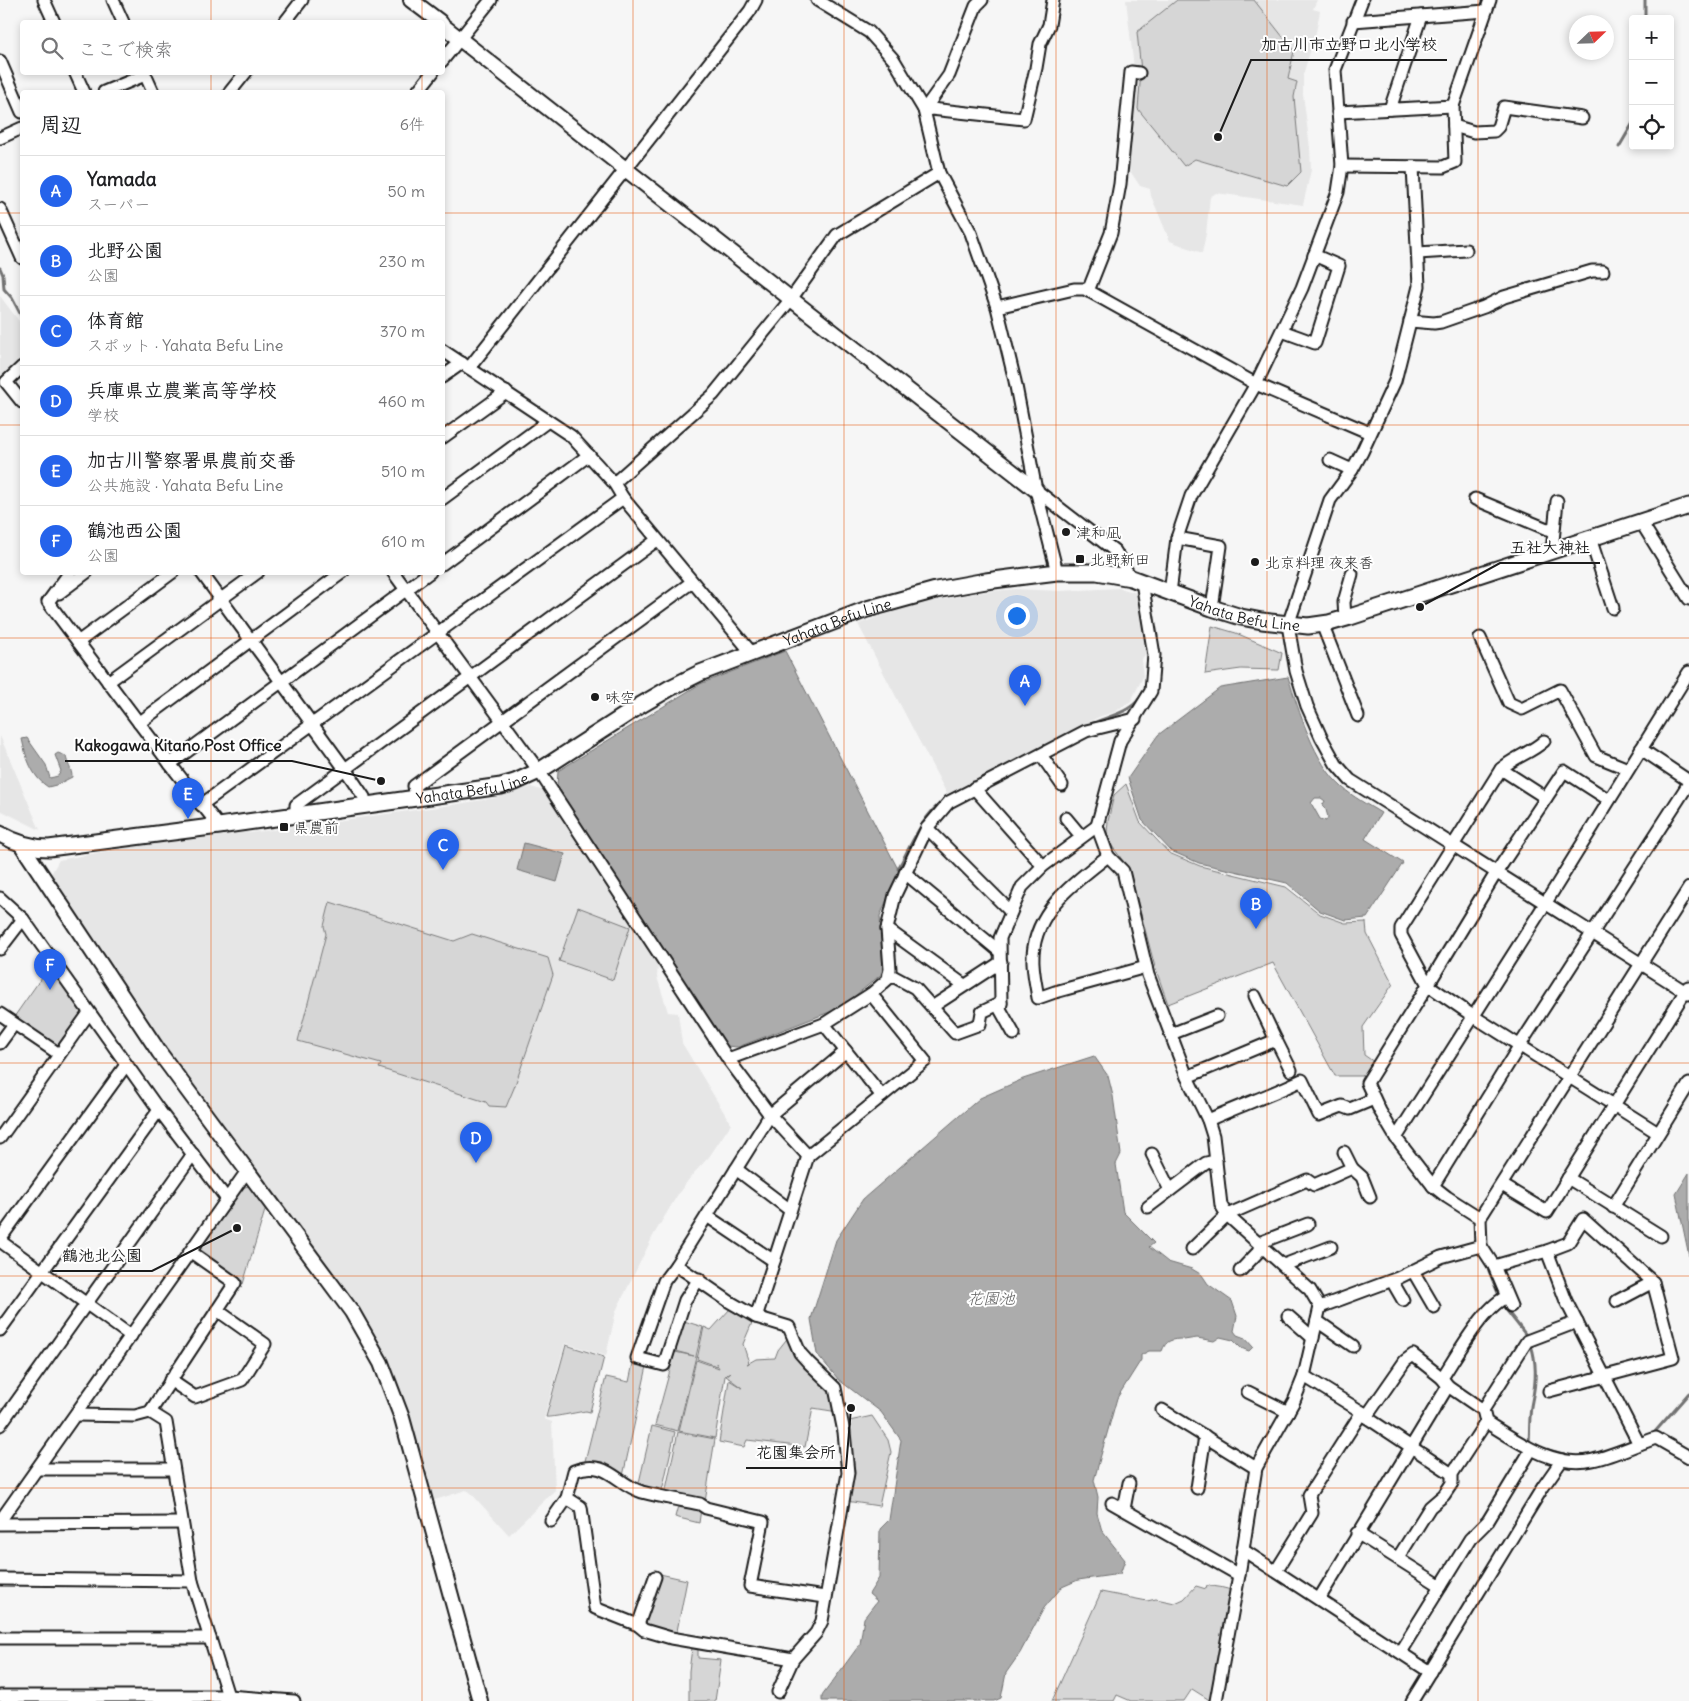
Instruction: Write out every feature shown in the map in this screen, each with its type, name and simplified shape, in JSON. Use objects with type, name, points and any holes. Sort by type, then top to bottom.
[{"type":"main road","name":"Yahata Befu Line","points":[[0,834],[34,848],[49,848],[501,786],[515,782],[539,770],[670,688],[751,652],[867,609],[912,595],[986,581],[1057,572],[1097,572],[1136,580],[1241,617],[1288,625],[1308,626],[1345,618],[1689,506]]},
{"type":"street","points":[[44,0],[53,20]]},
{"type":"street","points":[[113,0],[122,20]]},
{"type":"street","points":[[287,20],[302,0]]},
{"type":"street","points":[[411,0],[436,20]]},
{"type":"street","points":[[445,57],[491,0]]},
{"type":"street","points":[[445,376],[466,365],[625,169],[750,11],[756,0]]},
{"type":"street","points":[[817,0],[834,6],[868,32],[894,60],[924,110],[939,173],[971,233],[997,307],[1015,381],[1036,490],[1057,572]]},
{"type":"street","points":[[924,110],[949,75],[976,6],[982,0]]},
{"type":"street","points":[[924,110],[931,109],[1024,118],[1040,44],[1049,25],[1053,0]]},
{"type":"street","points":[[1170,593],[1177,538],[1191,496],[1256,384],[1282,331],[1302,288],[1338,192],[1342,166],[1335,70],[1362,0]]},
{"type":"street","points":[[1342,166],[1444,167],[1455,162],[1453,106],[1488,6],[1421,16],[1353,21]]},
{"type":"street","points":[[1390,109],[1421,16]]},
{"type":"street","points":[[445,27],[1115,551],[1136,580],[1154,655],[1151,691],[1120,741],[1097,826],[1108,856],[1123,871],[1146,967],[1187,1077],[1208,1120],[1213,1136],[1221,1205],[1227,1214],[1310,1290],[1320,1307],[1304,1376],[1294,1401],[1256,1468],[1216,1701]]},
{"type":"street","points":[[0,61],[20,107]]},
{"type":"street","points":[[1088,290],[1111,232],[1120,184],[1131,72],[1139,73]]},
{"type":"street","points":[[76,75],[83,90]]},
{"type":"street","points":[[109,90],[143,75]]},
{"type":"street","points":[[145,75],[152,90]]},
{"type":"street","points":[[232,90],[244,75]]},
{"type":"street","points":[[420,90],[431,75]]},
{"type":"street","points":[[1338,112],[1453,106]]},
{"type":"street","points":[[1454,126],[1474,132],[1494,131],[1498,127],[1504,107],[1582,118]]},
{"type":"street","points":[[0,138],[20,129]]},
{"type":"street","points":[[1413,167],[1419,286],[1395,381],[1362,452],[1352,470],[1330,500],[1288,625],[1296,671],[1307,706],[1336,764],[1350,780],[1592,934],[1688,990],[1547,1212],[1502,1185]]},
{"type":"street","points":[[614,483],[713,395],[791,299],[837,235],[939,173]]},
{"type":"street","points":[[0,209],[20,254]]},
{"type":"street","points":[[1418,253],[1466,250]]},
{"type":"street","points":[[1282,331],[1315,343],[1339,266],[1314,255]]},
{"type":"street","points":[[1410,321],[1441,322],[1484,307],[1504,296],[1592,271],[1603,270]]},
{"type":"street","points":[[997,307],[1074,289],[1088,290],[1256,384],[1370,433]]},
{"type":"street","points":[[445,352],[570,436],[614,483],[622,498],[751,652]]},
{"type":"street","points":[[20,369],[6,382],[20,400]]},
{"type":"street","points":[[445,436],[506,392]]},
{"type":"street","points":[[445,497],[548,421]]},
{"type":"street","points":[[445,562],[589,455]]},
{"type":"street","points":[[1330,460],[1352,470]]},
{"type":"street","points":[[201,805],[622,498]]},
{"type":"street","points":[[1475,499],[1547,529],[1554,528]]},
{"type":"street","points":[[1552,551],[1557,501]]},
{"type":"street","points":[[1641,522],[1684,585],[1689,599]]},
{"type":"street","points":[[1177,538],[1222,546],[1212,608]]},
{"type":"street","points":[[1590,538],[1613,608]]},
{"type":"street","points":[[296,815],[296,805],[657,540]]},
{"type":"street","points":[[1345,618],[1344,602],[1352,574]]},
{"type":"street","points":[[48,602],[68,575]]},
{"type":"street","points":[[48,602],[83,575]]},
{"type":"street","points":[[78,642],[169,575]]},
{"type":"street","points":[[203,575],[345,769],[364,797],[366,806]]},
{"type":"street","points":[[108,682],[254,575]]},
{"type":"street","points":[[139,723],[339,575]]},
{"type":"street","points":[[396,575],[539,770],[728,1058],[770,1115],[808,1156]]},
{"type":"street","points":[[170,764],[426,575]]},
{"type":"street","points":[[416,798],[414,786],[692,582]]},
{"type":"street","points":[[48,602],[201,805],[219,826]]},
{"type":"street","points":[[1322,624],[1358,716]]},
{"type":"street","points":[[1480,638],[1487,667],[1509,704],[1522,709],[1560,690],[1596,756],[1628,769]]},
{"type":"street","points":[[1396,1138],[1545,904],[1689,672]]},
{"type":"street","points":[[728,1058],[824,1024],[871,994],[888,979],[887,929],[895,895],[927,828],[949,802],[1086,731],[1135,718]]},
{"type":"street","points":[[1544,741],[1536,749],[1507,763],[1501,769],[1402,928],[1401,935],[1428,985],[1473,1016],[1658,1133]]},
{"type":"street","points":[[1433,1186],[1520,1045],[1689,782],[1641,749]]},
{"type":"street","points":[[1042,755],[1062,785]]},
{"type":"street","points":[[1501,769],[1546,798]]},
{"type":"street","points":[[1480,1218],[1447,1198],[1433,1186],[1396,1138],[1366,1083],[1496,873],[1564,771],[1609,800]]},
{"type":"street","points":[[974,788],[1043,866]]},
{"type":"street","points":[[1066,818],[1081,836]]},
{"type":"street","points":[[1014,1034],[1000,1008],[1000,938],[1010,911],[1022,887],[1043,866],[1097,826]]},
{"type":"street","points":[[927,828],[1010,911]]},
{"type":"street","points":[[21,844],[159,1052],[352,1312],[381,1363],[402,1418],[480,1701]]},
{"type":"street","points":[[1108,856],[1064,891],[1047,913],[1036,937],[1033,955],[1038,998],[1146,967]]},
{"type":"street","points":[[905,873],[1000,956]]},
{"type":"street","points":[[1319,1599],[1410,1446],[1445,1382],[1469,1327],[1497,1302],[1508,1302],[1494,1266],[1481,1246],[1480,1218],[1689,888]]},
{"type":"street","points":[[0,898],[23,919],[159,1110],[226,1198]]},
{"type":"street","points":[[0,949],[23,919]]},
{"type":"street","points":[[887,929],[964,985]]},
{"type":"street","points":[[932,1007],[964,985],[1000,956]]},
{"type":"street","points":[[889,974],[915,988],[956,1033],[980,1024],[982,1012],[1001,1004]]},
{"type":"street","points":[[756,1316],[808,1156],[925,1061],[871,994]]},
{"type":"street","points":[[1255,996],[1276,1040],[1292,1063]]},
{"type":"street","points":[[0,1138],[89,1013]]},
{"type":"street","points":[[0,1014],[60,1054]]},
{"type":"street","points":[[1171,1034],[1216,1016]]},
{"type":"street","points":[[0,1043],[14,1024]]},
{"type":"street","points":[[824,1024],[882,1096]]},
{"type":"street","points":[[1187,1077],[1243,1048],[1276,1040]]},
{"type":"street","points":[[699,1280],[685,1300],[664,1366],[637,1358],[664,1281],[676,1265],[770,1115],[846,1051]]},
{"type":"street","points":[[126,1064],[0,1240],[132,1336]]},
{"type":"street","points":[[1208,1120],[1268,1101],[1302,1080],[1319,1115],[1342,1106],[1350,1109],[1374,1099]]},
{"type":"street","points":[[1613,1207],[1689,1084]]},
{"type":"street","points":[[0,1330],[159,1110]]},
{"type":"street","points":[[1344,1152],[1352,1168],[1362,1177],[1370,1197]]},
{"type":"street","points":[[0,1425],[193,1154]]},
{"type":"street","points":[[1152,1154],[1170,1190]]},
{"type":"street","points":[[1148,1207],[1206,1163],[1216,1161]]},
{"type":"street","points":[[1302,1169],[1307,1180],[1314,1185],[1352,1168]]},
{"type":"street","points":[[736,1169],[790,1210]]},
{"type":"street","points":[[0,1521],[191,1252],[226,1198],[247,1171]]},
{"type":"street","points":[[1568,1178],[1661,1236]]},
{"type":"street","points":[[1192,1249],[1227,1214],[1281,1186],[1307,1180]]},
{"type":"street","points":[[707,1216],[774,1261]]},
{"type":"street","points":[[1494,1266],[1568,1243],[1583,1219],[1653,1282],[1672,1358],[1604,1376],[1568,1381],[1548,1391]]},
{"type":"street","points":[[1240,1271],[1261,1245],[1308,1224]]},
{"type":"street","points":[[1320,1307],[1392,1281],[1441,1257],[1481,1246]]},
{"type":"street","points":[[1284,1265],[1331,1247]]},
{"type":"street","points":[[1547,1251],[1566,1301],[1639,1444]]},
{"type":"street","points":[[76,1415],[135,1416],[150,1412],[235,1283],[191,1252]]},
{"type":"street","points":[[676,1265],[730,1302],[756,1316],[789,1327],[800,1353],[835,1388],[848,1473],[822,1621],[816,1634],[793,1659],[778,1692]]},
{"type":"street","points":[[1412,1272],[1434,1307]]},
{"type":"street","points":[[1392,1281],[1404,1300]]},
{"type":"street","points":[[1617,1301],[1653,1282]]},
{"type":"street","points":[[170,1380],[196,1397],[242,1380],[265,1344],[217,1310]]},
{"type":"street","points":[[1288,1316],[1313,1338]]},
{"type":"street","points":[[1317,1321],[1353,1346]]},
{"type":"street","points":[[1398,1558],[1430,1508],[1444,1495],[1452,1483],[1452,1474],[1485,1416],[1507,1363],[1527,1341],[1577,1322]]},
{"type":"street","points":[[1276,1570],[1312,1513],[1309,1494],[1390,1374],[1416,1352],[1445,1382],[1485,1416],[1531,1450],[1562,1460],[1578,1462],[1594,1460],[1656,1438],[1689,1457]]},
{"type":"street","points":[[1304,1376],[1452,1474]]},
{"type":"street","points":[[1248,1392],[1288,1412]]},
{"type":"street","points":[[1162,1410],[1256,1468]]},
{"type":"street","points":[[150,1412],[166,1422],[192,1581],[228,1696]]},
{"type":"street","points":[[1197,1488],[1205,1436]]},
{"type":"street","points":[[1400,1652],[1470,1539],[1488,1521],[1531,1450]]},
{"type":"street","points":[[1412,1701],[1562,1460]]},
{"type":"street","points":[[552,1521],[567,1498],[574,1471],[585,1466],[602,1469],[640,1491],[700,1504],[706,1508],[763,1522],[750,1586],[825,1597]]},
{"type":"street","points":[[37,1469],[173,1470]]},
{"type":"street","points":[[1124,1509],[1129,1483]]},
{"type":"street","points":[[567,1498],[581,1507],[595,1608],[638,1625],[644,1630],[671,1638],[793,1659]]},
{"type":"street","points":[[1112,1503],[1239,1575]]},
{"type":"street","points":[[0,1521],[182,1523]]},
{"type":"street","points":[[1357,1533],[1441,1586]]},
{"type":"street","points":[[1243,1550],[1430,1672]]},
{"type":"street","points":[[638,1625],[655,1577]]},
{"type":"street","points":[[0,1579],[192,1581]]},
{"type":"street","points":[[0,1638],[210,1638]]},
{"type":"street","points":[[0,1696],[228,1696],[294,1701]]},
{"type":"shaded area","points":[[1126,0],[1317,0],[1313,9],[1320,11],[1316,32],[1303,75],[1303,94],[1311,170],[1303,205],[1216,193],[1210,197],[1202,253],[1170,241],[1151,196],[1150,189],[1140,186],[1126,165],[1134,68]]},
{"type":"shaded area","points":[[1177,0],[1254,0],[1294,51],[1288,79],[1297,82],[1294,97],[1301,172],[1287,186],[1195,159],[1184,166],[1138,109],[1141,71],[1137,32]]},
{"type":"shaded area","points":[[0,296],[20,322],[20,359],[0,377]]},
{"type":"shaded area","points":[[1119,588],[1138,593],[1148,651],[1141,660],[1143,677],[1131,701],[1115,712],[1101,716],[947,794],[858,624],[915,604],[983,592],[1015,589],[1061,591]]},
{"type":"shaded area","points":[[1212,626],[1236,633],[1282,653],[1279,670],[1241,669],[1205,674]]},
{"type":"shaded area","points":[[0,736],[40,830],[0,810]]},
{"type":"shaded area","points":[[1126,784],[1140,822],[1169,853],[1200,866],[1286,887],[1320,914],[1345,923],[1366,922],[1367,934],[1393,984],[1363,1027],[1364,1055],[1374,1062],[1365,1076],[1335,1076],[1273,963],[1168,1004],[1155,967],[1129,869],[1112,846],[1107,832],[1114,795]]},
{"type":"shaded area","points":[[531,787],[544,791],[658,965],[657,977],[668,1012],[678,1013],[682,1043],[731,1124],[709,1157],[678,1194],[653,1236],[616,1311],[606,1356],[565,1343],[544,1419],[552,1422],[555,1490],[509,1535],[470,1492],[466,1490],[432,1501],[391,1372],[371,1331],[125,992],[78,921],[51,874],[59,860],[133,846],[245,831],[249,833],[452,805],[494,798]]},
{"type":"shaded area","points":[[330,902],[454,941],[472,934],[548,958],[553,975],[506,1107],[489,1106],[486,1102],[379,1068],[381,1064],[298,1041],[326,934],[324,926]]},
{"type":"shaded area","points":[[578,907],[630,927],[613,980],[559,961]]},
{"type":"shaded area","points":[[49,967],[82,1012],[57,1046],[14,1017]]},
{"type":"shaded area","points":[[250,1186],[266,1207],[243,1284],[202,1255],[200,1249],[244,1187]]},
{"type":"shaded area","points":[[730,1309],[754,1318],[743,1344],[749,1363],[756,1359],[775,1358],[778,1350],[790,1335],[829,1386],[838,1412],[813,1408],[805,1447],[747,1440],[744,1447],[719,1442],[729,1380],[742,1388],[726,1376],[731,1372],[725,1376],[715,1438],[679,1431],[696,1360],[719,1368],[716,1363],[717,1366],[697,1359],[704,1327],[711,1330]]},
{"type":"shaded area","points":[[684,1321],[703,1327],[678,1431],[655,1425],[675,1352],[694,1356],[675,1351]]},
{"type":"shaded area","points":[[566,1345],[604,1357],[590,1412],[546,1417]]},
{"type":"shaded area","points":[[633,1363],[647,1366],[623,1476],[584,1465],[606,1377],[629,1382]]},
{"type":"shaded area","points":[[872,1416],[888,1440],[891,1452],[879,1506],[846,1501],[845,1422]]},
{"type":"shaded area","points":[[652,1426],[675,1432],[662,1490],[659,1492],[638,1487]]},
{"type":"shaded area","points":[[678,1432],[715,1439],[705,1502],[665,1494]]},
{"type":"shaded area","points":[[679,1502],[701,1509],[699,1523],[675,1517]]},
{"type":"shaded area","points":[[660,1574],[687,1580],[676,1636],[643,1626]]},
{"type":"shaded area","points":[[1196,1586],[1206,1589],[1207,1586],[1218,1587],[1234,1591],[1211,1701],[1192,1689],[1184,1701],[1131,1701],[1117,1695],[1114,1701],[1052,1701],[1101,1592],[1147,1601],[1156,1599],[1175,1603],[1184,1599]]},
{"type":"shaded area","points":[[692,1648],[698,1649],[698,1658],[721,1660],[715,1701],[689,1701],[689,1671]]},
{"type":"water","points":[[785,651],[899,871],[880,916],[883,973],[840,1008],[738,1047],[726,1046],[557,786],[558,771],[700,684]]},
{"type":"water","points":[[1288,677],[1309,736],[1323,764],[1332,777],[1346,791],[1381,813],[1365,839],[1403,863],[1367,918],[1345,920],[1320,911],[1287,883],[1199,863],[1171,851],[1142,820],[1128,778],[1158,735],[1220,688]],"holes":[[[1315,798],[1321,798],[1325,801],[1322,806],[1326,810],[1328,817],[1326,821],[1320,819],[1311,803]]]},
{"type":"water","points":[[27,738],[46,765],[50,778],[58,776],[61,771],[55,755],[58,753],[66,756],[72,777],[48,787],[42,783],[28,760],[22,739]]},
{"type":"water","points":[[524,843],[565,854],[557,882],[517,870]]},
{"type":"water","name":"花園池","points":[[1094,1056],[1108,1076],[1113,1096],[1121,1154],[1116,1164],[1123,1212],[1154,1243],[1149,1247],[1168,1262],[1192,1269],[1202,1275],[1208,1284],[1232,1301],[1237,1316],[1234,1331],[1237,1335],[1245,1338],[1253,1347],[1249,1351],[1241,1348],[1233,1340],[1220,1337],[1214,1341],[1197,1338],[1179,1339],[1168,1342],[1162,1351],[1149,1351],[1141,1355],[1141,1360],[1117,1398],[1094,1480],[1098,1497],[1097,1513],[1102,1531],[1125,1560],[1120,1574],[1078,1580],[1062,1587],[1044,1608],[1020,1653],[1006,1673],[1001,1698],[994,1701],[822,1701],[822,1696],[860,1644],[864,1618],[877,1601],[869,1594],[879,1578],[880,1529],[889,1520],[901,1440],[881,1412],[839,1380],[817,1354],[811,1319],[836,1240],[863,1199],[980,1098],[1023,1079]]},
{"type":"water","points":[[1689,1173],[1689,1256],[1676,1194]]},
{"type":"waterway","points":[[1645,0],[1645,15]]},
{"type":"waterway","points":[[1619,147],[1629,130]]},
{"type":"waterway","points":[[0,268],[3,275],[4,289],[12,298],[20,313]]},
{"type":"waterway","points":[[1089,725],[1127,709],[1139,699],[1143,692]]},
{"type":"waterway","points":[[898,869],[928,815],[946,798],[957,792]]},
{"type":"waterway","points":[[1489,1271],[1498,1293]]},
{"type":"waterway","points":[[1504,1307],[1526,1335]]},
{"type":"waterway","points":[[1531,1345],[1535,1373],[1530,1411],[1529,1442],[1533,1444]]},
{"type":"waterway","points":[[1653,1434],[1689,1393]]},
{"type":"waterway","points":[[1541,1448],[1571,1456]]},
{"type":"place","name":"加古川市立野口北小学校","points":[[1218,137]]},
{"type":"place","name":"津和凪","points":[[1066,532]]},
{"type":"place","name":"北野新田","points":[[1080,559]]},
{"type":"place","name":"北京料理 夜来香","points":[[1255,562]]},
{"type":"place","name":"五社大神社","points":[[1420,607]]},
{"type":"place","name":"味空","points":[[595,697]]},
{"type":"place","name":"Yamada","points":[[1025,706]]},
{"type":"place","name":"Kakogawa Kitano Post Office","points":[[381,781]]},
{"type":"place","name":"加古川警察署県農前交番","points":[[188,819]]},
{"type":"place","name":"県農前","points":[[284,827]]},
{"type":"place","name":"体育館","points":[[443,870]]},
{"type":"place","name":"北野公園","points":[[1256,929]]},
{"type":"place","name":"鶴池西公園","points":[[50,990]]},
{"type":"place","name":"兵庫県立農業高等学校","points":[[476,1163]]},
{"type":"place","name":"鶴池北公園","points":[[237,1228]]},
{"type":"place","name":"花園集会所","points":[[851,1408]]}]
